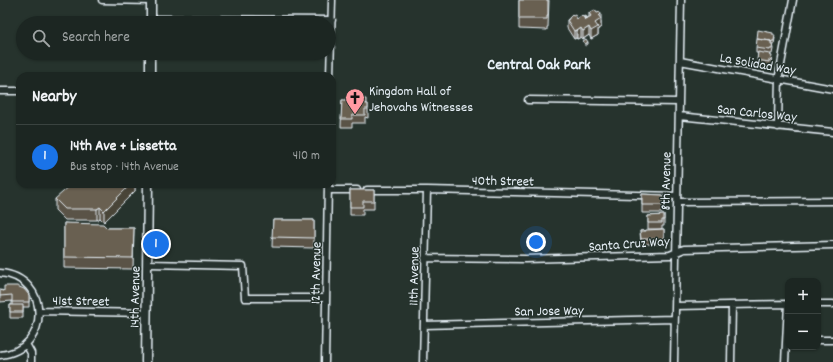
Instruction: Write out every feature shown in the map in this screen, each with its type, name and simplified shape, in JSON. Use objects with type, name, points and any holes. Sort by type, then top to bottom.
[{"type":"street","points":[[102,0],[151,0],[151,16]]},
{"type":"street","points":[[332,0],[332,16]]},
{"type":"street","name":"8th Avenue","points":[[674,362],[681,0]]},
{"type":"street","points":[[778,126],[779,80],[793,0]]},
{"type":"street","points":[[150,60],[150,72]]},
{"type":"street","points":[[330,72],[331,60]]},
{"type":"street","name":"La Solidad Way","points":[[680,61],[833,89]]},
{"type":"street","points":[[0,91],[16,91]]},
{"type":"street","points":[[528,100],[679,102]]},
{"type":"street","name":"San Carlos Way","points":[[679,116],[833,132]]},
{"type":"street","name":"40th Street","points":[[336,187],[677,199],[833,201]]},
{"type":"street","name":"14th Avenue","points":[[146,362],[148,188]]},
{"type":"street","name":"12th Avenue","points":[[325,362],[328,188]]},
{"type":"street","name":"11th Avenue","points":[[424,362],[427,190]]},
{"type":"street","name":"Santa Cruz Way","points":[[425,258],[525,259],[670,255],[684,249],[833,245]]},
{"type":"street","points":[[148,264],[243,266],[245,298],[326,298]]},
{"type":"street","points":[[0,273],[17,278],[27,286],[34,295],[39,311],[34,332],[26,344],[18,350],[0,355]]},
{"type":"street","points":[[675,306],[785,304]]},
{"type":"street","points":[[821,304],[833,304]]},
{"type":"street","points":[[731,362],[732,305]]},
{"type":"street","name":"41st Street","points":[[39,311],[147,313]]},
{"type":"street","name":"San Jose Way","points":[[424,325],[674,319]]},
{"type":"street","points":[[821,340],[833,340]]},
{"type":"street","points":[[26,344],[31,353],[31,362]]},
{"type":"street","points":[[785,362],[786,350]]},
{"type":"building","points":[[519,0],[548,0],[547,19],[519,19]]},
{"type":"building","points":[[595,10],[597,13],[600,12],[601,14],[599,16],[601,19],[595,23],[598,27],[591,31],[589,27],[583,31],[581,28],[574,31],[567,20],[572,15],[575,15],[577,19],[583,16],[585,20],[591,16],[589,13]]},
{"type":"building","points":[[758,30],[773,33],[773,35],[775,35],[774,41],[771,42],[757,39]]},
{"type":"building","points":[[586,39],[588,42],[585,44],[583,41]]},
{"type":"building","points":[[757,39],[771,41],[771,44],[773,44],[772,49],[756,48]]},
{"type":"building","points":[[758,52],[770,54],[772,56],[771,61],[757,60]]},
{"type":"building","points":[[346,98],[366,99],[368,109],[365,109],[365,115],[352,115],[352,119],[341,119],[342,100],[346,100]]},
{"type":"building","points":[[68,188],[127,188],[104,211],[100,207],[97,209],[65,209],[55,199]]},
{"type":"building","points":[[350,190],[374,190],[374,201],[363,201],[363,207],[350,207]]},
{"type":"building","points":[[642,194],[663,195],[663,205],[642,205]]},
{"type":"building","points":[[664,215],[664,220],[662,220],[662,223],[648,223],[648,216]]},
{"type":"building","points":[[273,220],[314,220],[314,238],[272,237]]},
{"type":"building","points":[[64,223],[103,224],[107,228],[134,228],[133,258],[64,257]]},
{"type":"building","points":[[664,229],[664,239],[641,239],[640,231]]},
{"type":"building","points":[[4,286],[17,286],[24,289],[29,295],[29,302],[12,302],[12,295],[0,296],[0,290],[4,291]]},
{"type":"building","points":[[10,305],[23,305],[23,312],[10,312]]},
{"type":"place","name":"Kingdom Hall of Jehovahs Witnesses","points":[[355,115]]},
{"type":"place","name":"14th Ave + Lissetta","points":[[156,244]]},
{"type":"district","name":"Central Oak Park","points":[[539,63]]}]
